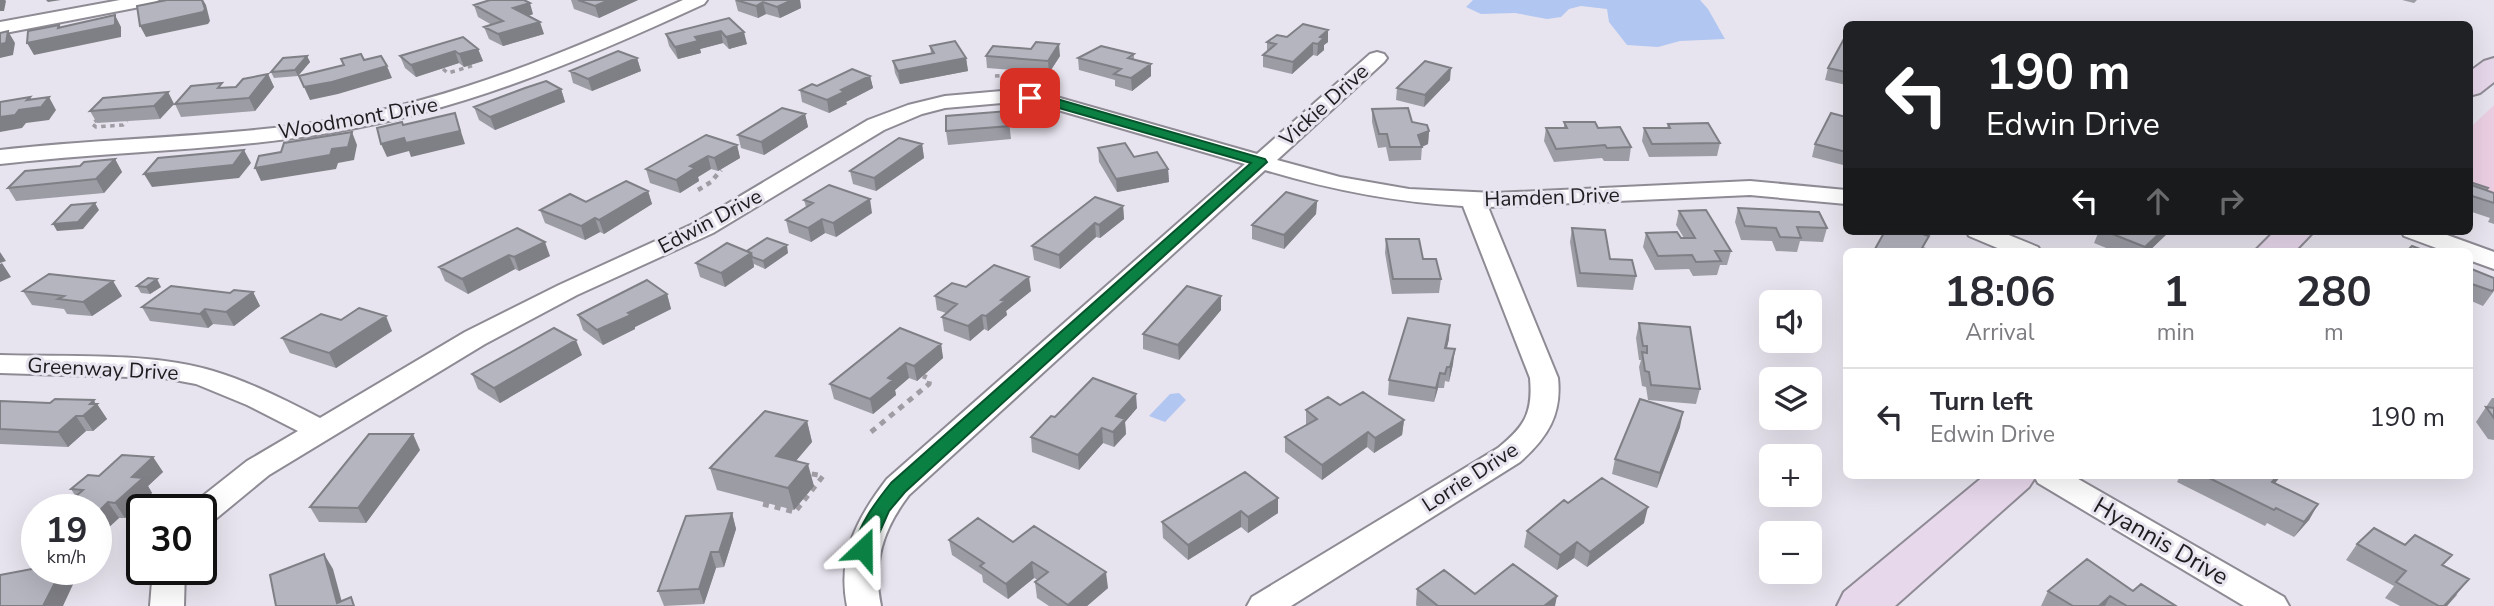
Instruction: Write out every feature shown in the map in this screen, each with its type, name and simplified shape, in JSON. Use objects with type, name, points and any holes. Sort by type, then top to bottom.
[{"type":"main road","points":[[2473,84],[2494,67]]},
{"type":"main road","points":[[2277,248],[2291,235]]},
{"type":"main road","points":[[1862,606],[2010,479]]},
{"type":"street","points":[[0,28],[150,0]]},
{"type":"street","name":"Woodmont Drive","points":[[0,157],[295,132],[426,107],[501,85],[698,0]]},
{"type":"street","name":"Vickie Drive","points":[[864,606],[860,591],[860,563],[867,535],[882,507],[898,487],[1377,58]]},
{"type":"street","name":"Edwin Drive","points":[[217,500],[235,484],[321,429],[521,312],[704,228],[876,125],[915,109],[973,98],[1030,98],[1053,102],[1261,162]]},
{"type":"street","name":"Hamden Drive","points":[[1261,162],[1372,191],[1431,198],[1473,200],[1750,188],[1843,197]]},
{"type":"street","name":"Lorrie Drive","points":[[1264,606],[1509,455],[1533,433],[1544,414],[1544,378],[1473,200]]},
{"type":"street","points":[[1988,235],[2019,248]]},
{"type":"street","points":[[2424,235],[2459,248]]},
{"type":"street","points":[[2473,253],[2494,261]]},
{"type":"street","name":"Greenway Drive","points":[[0,364],[164,369],[203,377],[257,398],[321,429]]},
{"type":"street","name":"Hyannis Drive","points":[[2054,479],[2272,606]]},
{"type":"street","points":[[167,606],[168,585]]},
{"type":"path","points":[[443,69],[448,73],[475,65]]},
{"type":"path","points":[[995,76],[1020,75],[1025,71]]},
{"type":"path","points":[[102,116],[92,124],[96,127],[123,125],[127,121]]},
{"type":"path","points":[[698,191],[711,183],[721,170]]},
{"type":"path","points":[[871,432],[929,384],[930,379],[923,376]]},
{"type":"path","points":[[763,504],[795,512],[823,476],[801,471]]},
{"type":"shaded area","points":[[2494,105],[2494,198],[2473,191],[2473,125]]},
{"type":"water","points":[[1473,0],[1700,0],[1725,39],[1680,41],[1658,47],[1627,45],[1609,22],[1607,9],[1581,6],[1569,9],[1561,17],[1547,19],[1515,13],[1481,14],[1466,7]]},
{"type":"water","points":[[1179,393],[1186,400],[1165,422],[1149,416],[1170,394]]},
{"type":"building","points":[[167,0],[202,0],[205,9],[203,12],[140,26],[137,6]]},
{"type":"building","points":[[490,0],[524,0],[530,3],[513,8],[540,22],[498,34],[484,27],[503,21],[474,5]]},
{"type":"building","points":[[578,0],[609,0],[595,6]]},
{"type":"building","points":[[736,0],[792,0],[777,7],[763,2],[756,6]]},
{"type":"building","points":[[115,15],[115,25],[27,43],[28,31],[59,25],[58,28]]},
{"type":"building","points":[[729,18],[744,32],[726,37],[721,31],[695,37],[698,41],[675,47],[666,34]]},
{"type":"building","points":[[1303,24],[1328,30],[1320,37],[1324,38],[1318,44],[1313,43],[1293,62],[1263,55],[1276,44],[1267,42],[1277,35],[1287,37]]},
{"type":"building","points":[[8,31],[6,43],[0,44],[0,33]]},
{"type":"building","points":[[463,37],[478,49],[459,54],[455,51],[411,65],[400,56]]},
{"type":"building","points":[[955,41],[966,58],[898,71],[893,61],[934,53],[930,46]]},
{"type":"building","points":[[1843,41],[1843,71],[1828,68]]},
{"type":"building","points":[[1036,42],[1059,44],[1048,61],[986,56],[993,46],[1031,49]]},
{"type":"building","points":[[1101,46],[1134,54],[1128,58],[1151,64],[1131,78],[1114,74],[1121,69],[1078,58]]},
{"type":"building","points":[[618,51],[637,58],[588,79],[570,71]]},
{"type":"building","points":[[361,54],[364,60],[381,56],[387,66],[304,87],[299,76],[344,65],[341,59]]},
{"type":"building","points":[[307,56],[295,70],[271,72],[283,58]]},
{"type":"building","points":[[1425,61],[1451,68],[1425,95],[1397,88]]},
{"type":"building","points":[[852,69],[870,76],[827,100],[800,90],[812,84],[817,86]]},
{"type":"building","points":[[268,74],[249,98],[175,104],[191,86],[222,83],[218,88],[236,87],[243,79]]},
{"type":"building","points":[[546,81],[561,89],[490,117],[474,107],[525,88]]},
{"type":"building","points":[[168,92],[154,106],[90,111],[103,98]]},
{"type":"building","points":[[30,97],[27,100],[49,97],[41,107],[19,110],[15,115],[0,117],[0,102]]},
{"type":"building","points":[[782,108],[805,114],[761,142],[738,135]]},
{"type":"building","points":[[1408,108],[1412,122],[1427,125],[1429,131],[1418,135],[1422,147],[1390,147],[1387,134],[1379,134],[1372,109]]},
{"type":"building","points":[[1008,111],[1010,126],[946,131],[946,116]]},
{"type":"building","points":[[455,113],[460,131],[406,143],[404,138],[381,144],[377,128]]},
{"type":"building","points":[[1831,113],[1843,116],[1843,151],[1815,144]]},
{"type":"building","points":[[1564,122],[1595,122],[1598,128],[1620,127],[1631,147],[1607,148],[1605,145],[1556,149],[1546,128],[1567,128]]},
{"type":"building","points":[[1708,123],[1720,143],[1652,144],[1644,128],[1670,128],[1668,124]]},
{"type":"building","points":[[352,132],[348,147],[332,149],[330,155],[255,168],[259,156],[281,152],[284,143]]},
{"type":"building","points":[[706,135],[737,145],[714,158],[708,156],[690,166],[695,168],[676,180],[646,169]]},
{"type":"building","points":[[899,138],[922,144],[874,178],[850,171]]},
{"type":"building","points":[[1125,143],[1134,157],[1157,152],[1168,169],[1116,179],[1098,148]]},
{"type":"building","points":[[244,150],[233,165],[144,174],[158,158]]},
{"type":"building","points":[[115,159],[96,179],[8,188],[25,171],[80,166],[84,162]]},
{"type":"building","points":[[626,181],[648,191],[599,220],[595,218],[581,226],[540,210],[570,194],[586,202]]},
{"type":"building","points":[[2473,183],[2488,188],[2486,190],[2473,186]]},
{"type":"building","points":[[829,185],[870,199],[833,223],[822,219],[808,228],[786,220],[813,203],[804,200]]},
{"type":"building","points":[[2473,185],[2494,193],[2494,203],[2473,196]]},
{"type":"building","points":[[1286,192],[1317,201],[1284,235],[1252,225]]},
{"type":"building","points":[[1095,197],[1123,206],[1099,225],[1095,223],[1059,255],[1032,246]]},
{"type":"building","points":[[95,203],[78,222],[53,224],[71,205]]},
{"type":"building","points":[[1738,208],[1819,212],[1827,228],[1797,227],[1801,238],[1780,237],[1776,228],[1745,226]]},
{"type":"building","points":[[1706,210],[1731,251],[1715,251],[1721,261],[1696,262],[1692,255],[1658,256],[1646,233],[1677,232],[1681,238],[1695,238],[1679,211]]},
{"type":"building","points":[[517,228],[545,242],[514,257],[509,255],[462,279],[439,267]]},
{"type":"building","points":[[1572,228],[1605,230],[1610,259],[1632,260],[1636,276],[1580,273]]},
{"type":"building","points":[[1883,235],[1929,236],[1922,248],[1876,248]]},
{"type":"building","points":[[2115,235],[2158,235],[2145,247]]},
{"type":"building","points":[[767,238],[787,245],[763,261],[752,257],[747,251]]},
{"type":"building","points":[[1386,239],[1419,239],[1423,259],[1436,259],[1441,279],[1393,279]]},
{"type":"building","points":[[727,243],[751,253],[721,273],[696,263]]},
{"type":"building","points":[[994,265],[1029,277],[1001,300],[1005,301],[968,326],[942,317],[957,304],[935,296],[952,283],[966,287]]},
{"type":"building","points":[[2473,270],[2494,278],[2492,291],[2473,284]]},
{"type":"building","points":[[49,274],[113,281],[83,302],[58,299],[64,296],[23,291]]},
{"type":"building","points":[[148,278],[157,279],[146,287],[137,286]]},
{"type":"building","points":[[647,280],[667,294],[628,313],[631,315],[597,330],[578,315]]},
{"type":"building","points":[[171,286],[230,293],[234,290],[253,292],[226,312],[205,309],[200,314],[142,307]]},
{"type":"building","points":[[1187,286],[1221,296],[1178,345],[1143,334]]},
{"type":"building","points":[[359,308],[386,316],[329,353],[282,338],[321,314],[341,320]]},
{"type":"building","points":[[1408,318],[1450,325],[1445,348],[1455,349],[1450,367],[1447,367],[1445,374],[1440,373],[1436,388],[1389,380]]},
{"type":"building","points":[[1639,323],[1690,327],[1700,389],[1651,385],[1649,372],[1645,371],[1642,352],[1647,353],[1647,346],[1643,346]]},
{"type":"building","points":[[554,328],[576,340],[494,388],[472,374]]},
{"type":"building","points":[[900,328],[941,344],[914,366],[906,363],[888,378],[893,380],[870,399],[830,384]]},
{"type":"building","points":[[1093,378],[1136,394],[1116,416],[1125,419],[1113,432],[1102,428],[1078,455],[1031,437],[1051,416],[1055,417]]},
{"type":"building","points":[[1363,392],[1404,420],[1375,438],[1368,432],[1322,465],[1285,437],[1317,419],[1306,410],[1328,397],[1340,405]]},
{"type":"building","points":[[55,399],[94,400],[90,404],[97,404],[83,416],[76,416],[58,432],[0,429],[0,401],[50,403]]},
{"type":"building","points":[[1640,399],[1683,412],[1660,473],[1615,459]]},
{"type":"building","points":[[2486,407],[2494,408],[2494,418]]},
{"type":"building","points":[[765,411],[807,421],[776,456],[808,464],[788,488],[710,468]]},
{"type":"building","points":[[369,434],[413,434],[358,508],[310,507]]},
{"type":"building","points":[[122,455],[153,457],[132,477],[143,478],[115,503],[112,503],[112,494],[78,494],[83,490],[71,489],[88,475],[99,476]]},
{"type":"building","points":[[1245,472],[1278,498],[1248,517],[1241,511],[1188,545],[1162,522]]},
{"type":"building","points":[[1602,478],[1648,507],[1590,552],[1577,542],[1560,555],[1527,531],[1564,500],[1568,503]]},
{"type":"building","points":[[2211,479],[2274,479],[2272,482],[2318,504],[2304,522],[2276,508],[2274,510]]},
{"type":"building","points":[[732,513],[719,552],[711,552],[699,589],[658,591],[686,516]]},
{"type":"building","points":[[978,518],[1013,542],[1034,526],[1106,572],[1068,605],[1035,582],[1048,572],[1032,562],[1006,584],[980,566],[984,563],[949,540]]},
{"type":"building","points":[[2374,528],[2405,545],[2415,535],[2452,555],[2442,565],[2469,579],[2444,606],[2439,606],[2396,582],[2406,571],[2357,544]]},
{"type":"building","points":[[324,554],[337,603],[351,597],[354,606],[276,606],[270,575]]},
{"type":"building","points":[[2087,559],[2133,591],[2141,584],[2176,606],[2127,606],[2110,596],[2099,606],[2073,606],[2048,591]]},
{"type":"building","points":[[1513,564],[1557,596],[1544,606],[1438,606],[1417,589],[1444,570],[1475,594]]},
{"type":"building","points":[[21,571],[21,585],[54,585],[43,606],[0,606],[0,575]]},
{"type":"route","points":[[863,549],[867,535],[882,507],[898,487],[1261,162],[1053,102],[1030,98]]}]
